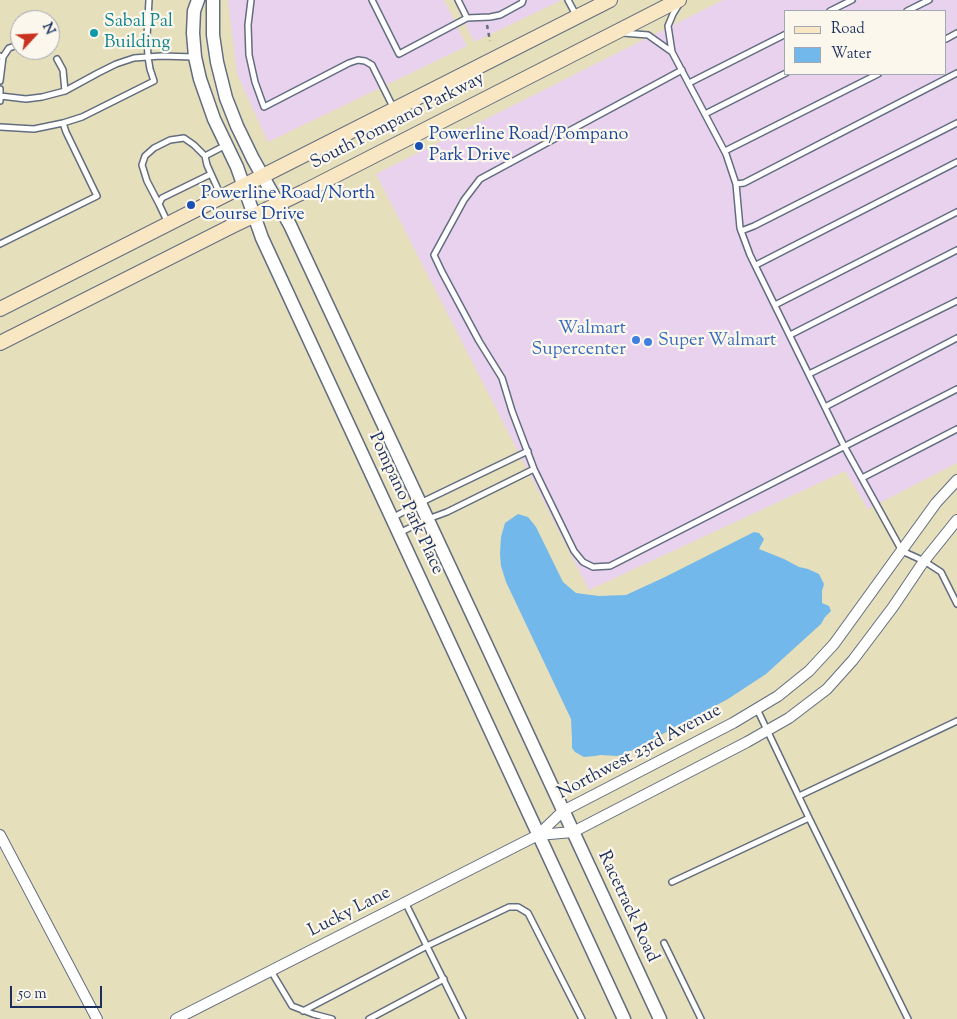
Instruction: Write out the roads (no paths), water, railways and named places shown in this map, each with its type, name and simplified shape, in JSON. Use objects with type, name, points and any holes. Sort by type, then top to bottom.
[{"type":"main road","name":"South Pompano Parkway","points":[[0,309],[577,18],[592,4],[610,0]]},
{"type":"main road","name":"South Pompano Parkway","points":[[0,343],[680,0]]},
{"type":"street","name":"Pompano Park Place","points":[[198,0],[194,11],[193,23],[200,79],[209,106],[238,168],[266,246],[538,835]]},
{"type":"street","name":"Pompano Park Place","points":[[213,0],[217,62],[226,98],[237,126],[290,225],[563,811]]},
{"type":"street","name":"Northwest 23rd Avenue","points":[[538,835],[563,811],[733,723],[778,696],[809,671],[834,644],[936,503],[957,480]]},
{"type":"street","points":[[624,1019],[538,835],[573,832],[789,718],[827,689],[853,660],[894,607],[924,561],[957,520]]},
{"type":"street","name":"Racetrack Road","points":[[563,811],[660,1019]]},
{"type":"street","points":[[0,835],[97,1019]]},
{"type":"street","name":"Lucky Lane","points":[[176,1019],[538,835]]},
{"type":"lane","points":[[0,126],[34,129],[62,123],[82,117],[154,81],[148,57],[149,0]]},
{"type":"lane","points":[[251,0],[248,25],[249,55],[255,82],[264,106],[358,60],[372,65],[394,110]]},
{"type":"lane","points":[[372,0],[399,54],[467,18],[500,15],[523,0]]},
{"type":"lane","points":[[458,0],[467,18]]},
{"type":"lane","points":[[568,0],[577,18]]},
{"type":"lane","points":[[680,0],[668,26],[672,52],[725,151],[736,184],[741,231],[756,266],[844,446],[902,551],[924,561],[941,572],[957,604]]},
{"type":"lane","points":[[832,10],[852,0]]},
{"type":"lane","points":[[909,10],[929,0]]},
{"type":"lane","points":[[615,33],[648,35],[672,52]]},
{"type":"lane","points":[[689,83],[784,35]]},
{"type":"lane","points":[[0,80],[2,56]]},
{"type":"lane","points":[[0,96],[26,99],[65,91],[116,64],[134,58],[196,56]]},
{"type":"lane","points":[[58,60],[63,70],[65,91]]},
{"type":"lane","points":[[682,70],[480,178],[464,200],[434,255],[479,341],[502,378],[534,469],[574,551],[583,562],[593,567],[610,566],[957,389]]},
{"type":"lane","points":[[736,184],[744,183],[957,73]]},
{"type":"lane","points":[[705,114],[784,74]]},
{"type":"lane","points":[[725,151],[876,75]]},
{"type":"lane","points":[[0,89],[0,101]]},
{"type":"lane","points":[[0,244],[97,196],[62,123]]},
{"type":"lane","points":[[741,231],[957,123]]},
{"type":"lane","points":[[169,224],[147,181],[142,165],[145,156],[154,148],[170,140],[184,138],[194,145],[205,156],[207,165],[222,197]]},
{"type":"lane","points":[[205,156],[227,145]]},
{"type":"lane","points":[[756,266],[957,162]]},
{"type":"lane","points":[[159,204],[162,198],[211,174]]},
{"type":"lane","points":[[775,305],[957,212]]},
{"type":"lane","points":[[790,335],[957,250]]},
{"type":"lane","points":[[809,374],[957,301]]},
{"type":"lane","points":[[825,407],[957,338]]},
{"type":"lane","points":[[862,478],[957,429]]},
{"type":"lane","points":[[392,518],[528,451]]},
{"type":"lane","points":[[399,533],[534,469]]},
{"type":"lane","points":[[757,708],[766,731],[908,1019]]},
{"type":"lane","points":[[799,796],[957,721]]},
{"type":"lane","points":[[672,882],[809,818]]},
{"type":"lane","points":[[405,902],[463,1019]]},
{"type":"lane","points":[[303,1011],[427,946],[509,907],[518,908],[528,913],[582,1019]]},
{"type":"lane","points":[[664,943],[701,1019]]},
{"type":"lane","points":[[271,971],[292,1006],[332,1019]]},
{"type":"lane","points":[[369,1019],[444,979]]},
{"type":"water","points":[[518,514],[528,517],[536,527],[563,582],[576,593],[599,596],[626,595],[754,532],[759,533],[764,539],[759,549],[819,574],[824,584],[822,603],[829,606],[831,611],[821,624],[766,674],[728,699],[625,754],[584,757],[572,748],[571,719],[506,582],[501,566],[501,537],[505,523]]},
{"type":"place","name":"Sabal Pal Building","points":[[94,33]]},
{"type":"place","name":"Powerline Road/Pompano Park Drive","points":[[419,146]]},
{"type":"place","name":"Powerline Road/North Course Drive","points":[[191,205]]},
{"type":"place","name":"Walmart Supercenter","points":[[636,340]]},
{"type":"place","name":"Super Walmart","points":[[648,342]]}]
